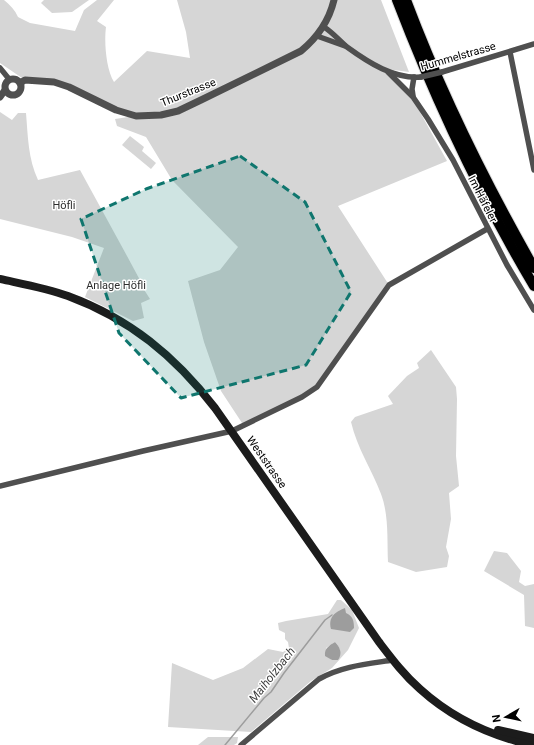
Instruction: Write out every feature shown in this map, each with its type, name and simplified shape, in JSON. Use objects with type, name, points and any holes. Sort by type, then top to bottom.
[{"type":"highway","points":[[396,0],[418,55],[459,145],[493,212],[534,286]]},
{"type":"highway","points":[[406,0],[461,129],[500,207],[534,268]]},
{"type":"main road","name":"Weststrasse","points":[[0,279],[38,287],[67,296],[98,309],[131,327],[161,349],[182,368],[201,390],[232,431],[358,612],[406,676],[429,697],[448,711],[488,732],[503,738],[532,745]]},
{"type":"main road","name":"Weststrasse","points":[[467,721],[506,733],[534,738]]},
{"type":"street","name":"Thurstrasse","points":[[9,79],[16,79],[20,83],[25,80],[54,82],[69,87],[116,110],[136,116],[161,115],[178,111],[301,51],[317,36],[324,26],[328,19],[334,0]]},
{"type":"street","name":"Hummelstrasse","points":[[324,26],[347,46],[388,72],[412,77],[421,77],[442,72],[534,44]]},
{"type":"street","name":"Hummelstrasse","points":[[317,36],[347,46]]},
{"type":"street","points":[[510,52],[534,170]]},
{"type":"street","points":[[0,68],[9,79],[5,85],[5,90],[0,97]]},
{"type":"street","name":"Im Häfeler","points":[[388,72],[413,97],[453,160],[506,265],[534,310]]},
{"type":"street","points":[[409,92],[408,86],[412,77]]},
{"type":"street","points":[[412,77],[413,97]]},
{"type":"street","points":[[5,90],[10,94],[17,94],[20,90],[20,83]]},
{"type":"street","points":[[0,486],[232,431],[302,397],[317,387],[389,285],[487,228]]},
{"type":"street","points":[[241,745],[319,679],[330,672],[344,668],[393,660]]},
{"type":"highlighted area","points":[[240,156],[305,202],[351,292],[306,365],[181,398],[119,333],[81,219],[146,189]]},
{"type":"green space","points":[[0,0],[4,0],[14,10],[18,17],[30,23],[75,31],[84,10],[97,0],[114,0],[97,21],[106,27],[106,55],[111,77],[114,82],[147,51],[190,58],[186,32],[177,0],[381,0],[409,72],[394,70],[391,78],[415,103],[447,161],[338,206],[389,285],[317,387],[244,426],[221,391],[204,342],[188,281],[220,270],[238,247],[172,180],[146,137],[117,126],[115,119],[135,116],[69,87],[25,80],[0,63]]},
{"type":"green space","points":[[44,0],[89,0],[72,12],[52,13],[41,3]]},
{"type":"green space","name":"Höfli","points":[[0,112],[12,120],[18,113],[26,113],[30,155],[38,180],[80,170],[141,282],[141,285],[150,299],[141,303],[144,318],[133,321],[85,297],[104,248],[72,237],[0,219]]},
{"type":"green space","points":[[130,136],[144,147],[142,151],[156,163],[151,169],[122,145]]},
{"type":"green space","points":[[431,350],[456,387],[456,456],[459,486],[449,493],[451,519],[446,547],[449,556],[447,567],[416,572],[388,562],[387,528],[384,502],[357,441],[351,422],[355,417],[393,404],[388,396],[407,376],[419,368],[417,363]]},
{"type":"green space","points":[[494,551],[507,553],[521,571],[519,582],[525,586],[534,584],[534,628],[525,626],[524,595],[484,571]]},
{"type":"green space","points":[[337,600],[341,600],[352,610],[359,628],[348,650],[332,668],[311,681],[251,732],[168,727],[172,663],[213,680],[243,668],[268,649],[283,652],[289,648],[288,642],[285,639],[285,633],[279,630],[278,623],[328,614]],"holes":[[[335,642],[339,647],[340,657],[332,660],[329,657],[326,648]]]},
{"type":"green space","points":[[208,737],[238,737],[237,743],[234,745],[198,745]]},
{"type":"shaded area","points":[[345,608],[346,613],[353,619],[354,628],[350,632],[331,629],[331,618],[338,611]]},
{"type":"shaded area","points":[[335,642],[341,653],[338,660],[332,660],[325,656],[325,651]]},
{"type":"waterway","name":"Maiholzbach","points":[[225,745],[264,698],[271,692],[325,620],[332,615]]},
{"type":"park label","name":"Anlage Höfli","points":[[116,285]]}]
